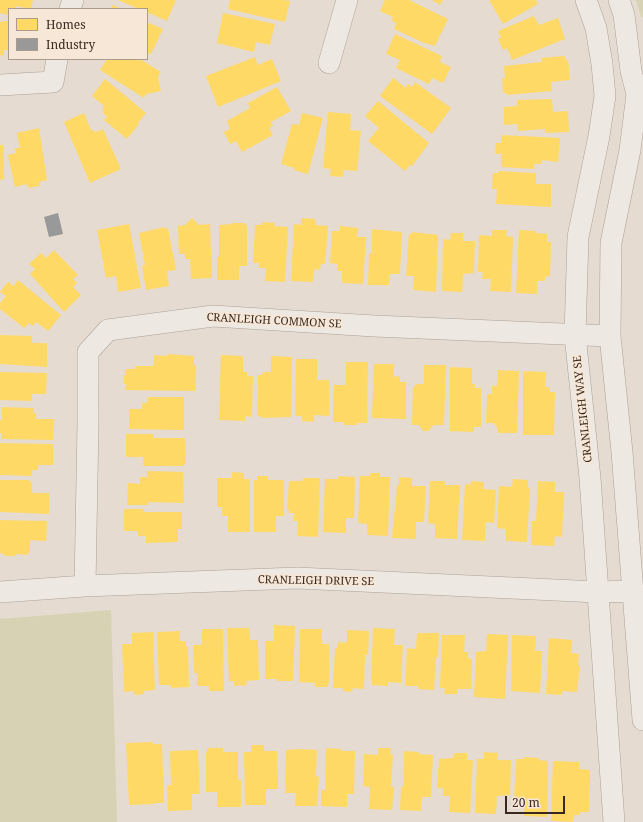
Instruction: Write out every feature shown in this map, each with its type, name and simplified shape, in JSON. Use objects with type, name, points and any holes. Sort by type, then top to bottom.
[{"type":"street","points":[[329,63],[348,0]]},
{"type":"street","name":"CRANLEIGH WAY SE","points":[[586,0],[596,28],[602,64],[605,96],[599,136],[578,237],[575,336],[590,478],[614,822]]},
{"type":"street","points":[[619,0],[635,41],[637,94],[630,150],[611,243],[610,336],[622,452],[643,720]]},
{"type":"street","points":[[602,64],[635,41]]},
{"type":"street","points":[[0,85],[53,82],[57,60]]},
{"type":"street","points":[[602,64],[637,71]]},
{"type":"street","name":"CRANLEIGH COMMON SE","points":[[85,586],[88,352],[108,330],[213,316],[575,336],[610,336]]},
{"type":"street","name":"CRANLEIGH DRIVE SE","points":[[0,592],[85,586],[297,578],[598,592],[632,591]]},
{"type":"shaded area","points":[[636,0],[643,0],[643,18],[641,16]]},
{"type":"shaded area","points":[[111,610],[117,822],[0,822],[0,619]]},
{"type":"building: Homes","points":[[0,0],[33,0],[31,8],[16,6],[15,8],[8,8],[8,15],[0,13]]},
{"type":"building: Homes","points":[[118,0],[176,0],[167,21],[148,12],[148,8],[137,8]]},
{"type":"building: Homes","points":[[230,0],[290,1],[285,22],[228,9]]},
{"type":"building: Homes","points":[[385,0],[409,0],[448,19],[435,46],[424,43],[394,29],[396,23],[392,21],[393,17],[380,11]]},
{"type":"building: Homes","points":[[432,0],[443,0],[440,5]]},
{"type":"building: Homes","points":[[489,0],[536,0],[538,4],[503,24]]},
{"type":"building: Homes","points":[[113,5],[120,8],[112,8]]},
{"type":"building: Homes","points":[[223,13],[275,24],[270,45],[256,42],[254,52],[217,43]]},
{"type":"building: Homes","points":[[534,16],[539,25],[558,18],[565,39],[512,60],[507,48],[503,50],[498,39],[501,38],[498,31]]},
{"type":"building: Homes","points":[[8,21],[8,50],[4,50],[3,56],[0,55],[0,22]]},
{"type":"building: Homes","points":[[148,22],[163,29],[151,54],[148,53]]},
{"type":"building: Homes","points":[[395,34],[442,56],[440,62],[451,67],[443,83],[432,78],[429,84],[396,68],[400,60],[386,54]]},
{"type":"building: Homes","points":[[565,56],[565,60],[568,59],[570,80],[551,82],[552,91],[507,95],[507,93],[503,93],[502,78],[505,78],[504,66],[542,62],[541,58]]},
{"type":"building: Homes","points":[[255,57],[258,65],[272,59],[281,81],[218,107],[206,76]]},
{"type":"building: Homes","points":[[106,60],[142,60],[161,72],[158,77],[161,91],[146,94],[144,98],[100,70]]},
{"type":"building: Homes","points":[[393,78],[406,88],[408,84],[412,87],[415,82],[451,108],[432,134],[380,96]]},
{"type":"building: Homes","points":[[105,79],[146,113],[127,139],[104,120],[107,117],[103,113],[104,106],[92,96]]},
{"type":"building: Homes","points":[[277,87],[291,111],[271,122],[273,126],[269,128],[273,135],[242,152],[236,141],[230,144],[224,132],[230,129],[227,121],[250,108],[248,103]]},
{"type":"building: Homes","points":[[552,99],[553,112],[568,111],[569,132],[545,133],[545,129],[518,131],[517,124],[504,125],[504,107],[517,106],[517,100]]},
{"type":"building: Homes","points":[[378,101],[429,143],[412,166],[410,165],[405,171],[368,141],[379,128],[365,116]]},
{"type":"building: Homes","points":[[328,112],[351,114],[350,130],[361,131],[357,171],[344,170],[343,177],[330,176],[331,169],[323,168]]},
{"type":"building: Homes","points":[[84,113],[91,130],[96,132],[103,129],[121,169],[90,183],[64,122]]},
{"type":"building: Homes","points":[[302,113],[323,118],[308,174],[281,164],[292,124],[299,125]]},
{"type":"building: Homes","points":[[39,128],[47,180],[39,182],[40,186],[28,188],[27,184],[15,187],[8,155],[16,153],[15,148],[20,148],[17,133]]},
{"type":"building: Homes","points":[[502,135],[560,138],[558,162],[542,160],[541,164],[534,164],[534,169],[501,167],[501,154],[495,154],[496,143],[501,143]]},
{"type":"building: Homes","points":[[0,145],[3,145],[4,179],[0,180]]},
{"type":"building: Homes","points":[[498,171],[536,173],[536,184],[551,184],[551,207],[496,204],[497,189],[492,189],[493,173],[498,173]]},
{"type":"building: Homes","points":[[192,218],[199,225],[210,224],[212,278],[191,279],[190,259],[185,259],[185,254],[179,254],[178,226],[185,225]]},
{"type":"building: Homes","points":[[301,218],[315,219],[316,225],[328,226],[325,264],[321,264],[320,270],[314,269],[313,282],[291,281],[294,224],[301,225]]},
{"type":"building: Homes","points":[[262,222],[275,223],[274,226],[288,227],[285,282],[265,281],[266,268],[259,268],[259,263],[253,263],[255,225],[262,225]]},
{"type":"building: Homes","points":[[245,223],[245,225],[247,225],[247,266],[239,266],[239,280],[217,280],[219,225]]},
{"type":"building: Homes","points":[[129,224],[141,288],[118,292],[116,276],[106,278],[97,230]]},
{"type":"building: Homes","points":[[340,226],[358,228],[357,237],[366,237],[363,284],[342,283],[342,271],[337,271],[337,264],[330,263],[332,231],[340,231]]},
{"type":"building: Homes","points":[[165,227],[165,229],[168,228],[176,270],[167,271],[169,286],[146,290],[142,266],[145,265],[139,233]]},
{"type":"building: Homes","points":[[372,229],[402,232],[400,274],[389,274],[389,285],[368,285],[369,253],[372,253]]},
{"type":"building: Homes","points":[[492,230],[507,230],[506,236],[513,237],[511,292],[490,291],[491,279],[482,279],[483,272],[478,272],[479,235],[492,236]]},
{"type":"building: Homes","points":[[519,230],[536,231],[536,233],[547,234],[547,242],[551,242],[550,277],[545,276],[545,281],[537,281],[537,294],[516,293]]},
{"type":"building: Homes","points":[[412,232],[438,235],[436,292],[413,290],[414,276],[406,276],[409,234],[412,234]]},
{"type":"building: Homes","points":[[451,233],[463,233],[463,241],[475,241],[474,273],[463,274],[462,292],[442,291],[443,239],[450,240]]},
{"type":"building: Homes","points":[[54,250],[78,275],[73,279],[77,283],[73,287],[81,295],[64,312],[30,274],[35,269],[29,264],[41,253],[46,258]]},
{"type":"building: Homes","points":[[18,280],[61,315],[48,331],[36,322],[33,326],[29,323],[24,328],[0,309],[0,303],[6,296],[0,292],[8,282],[14,286]]},
{"type":"building: Homes","points":[[0,335],[32,336],[32,343],[47,343],[47,367],[0,364]]},
{"type":"building: Homes","points":[[168,354],[194,356],[194,365],[196,365],[195,391],[125,390],[125,369],[135,369],[135,366],[154,366],[154,355],[168,356]]},
{"type":"building: Homes","points":[[221,355],[243,356],[243,372],[247,372],[247,376],[253,376],[252,417],[245,416],[245,421],[219,420]]},
{"type":"building: Homes","points":[[271,356],[292,357],[291,417],[261,418],[261,416],[257,416],[258,375],[262,375],[263,372],[271,372]]},
{"type":"building: Homes","points":[[296,359],[317,359],[317,380],[329,380],[329,416],[314,415],[314,422],[302,421],[302,416],[295,416]]},
{"type":"building: Homes","points":[[346,362],[368,362],[367,423],[344,425],[344,422],[333,422],[334,385],[346,385]]},
{"type":"building: Homes","points":[[374,364],[394,364],[394,377],[400,376],[400,382],[406,382],[406,419],[372,418]]},
{"type":"building: Homes","points":[[424,365],[446,365],[444,425],[434,425],[428,431],[423,431],[419,425],[412,425],[413,388],[417,384],[424,384]]},
{"type":"building: Homes","points":[[450,367],[472,368],[472,384],[475,384],[475,388],[481,388],[481,427],[474,427],[473,432],[450,431]]},
{"type":"building: Homes","points":[[498,370],[519,371],[517,433],[498,433],[497,427],[493,423],[486,423],[487,394],[492,394],[492,386],[497,386]]},
{"type":"building: Homes","points":[[523,371],[546,372],[545,387],[549,387],[550,392],[555,392],[554,435],[523,435]]},
{"type":"building: Homes","points":[[0,372],[47,373],[46,394],[32,394],[32,401],[0,400]]},
{"type":"building: Homes","points":[[148,397],[184,397],[184,430],[129,429],[129,409],[142,409],[142,403],[147,403]]},
{"type":"building: Homes","points":[[2,407],[34,408],[33,413],[36,413],[36,419],[54,419],[53,440],[2,439],[2,433],[0,433],[0,420],[2,420]]},
{"type":"building: Homes","points":[[126,434],[153,434],[153,438],[185,438],[186,464],[184,464],[184,466],[143,466],[143,457],[126,457]]},
{"type":"building: Homes","points":[[0,443],[53,444],[53,465],[38,465],[38,470],[32,470],[32,476],[0,475]]},
{"type":"building: Homes","points":[[147,471],[183,472],[184,503],[148,502],[148,505],[127,505],[128,483],[140,484],[140,477],[147,477]]},
{"type":"building: Homes","points":[[232,472],[244,473],[244,479],[250,479],[250,532],[228,532],[228,516],[222,516],[222,507],[217,507],[217,478],[232,478]]},
{"type":"building: Homes","points":[[370,473],[380,473],[380,477],[390,477],[388,536],[367,535],[367,524],[358,523],[360,476],[370,476]]},
{"type":"building: Homes","points":[[257,476],[268,476],[268,480],[284,480],[284,516],[276,516],[276,532],[254,532],[254,480],[257,480]]},
{"type":"building: Homes","points":[[338,476],[355,477],[354,518],[346,518],[346,533],[323,532],[325,479],[338,479]]},
{"type":"building: Homes","points":[[399,477],[412,478],[412,486],[426,486],[424,522],[416,522],[416,539],[392,538]]},
{"type":"building: Homes","points":[[303,478],[320,478],[318,537],[297,536],[298,521],[293,521],[294,513],[289,513],[289,510],[287,510],[289,481],[303,481]]},
{"type":"building: Homes","points":[[513,479],[528,480],[528,487],[530,488],[527,542],[506,541],[506,529],[497,528],[499,486],[512,487]]},
{"type":"building: Homes","points":[[0,480],[29,480],[32,484],[33,493],[49,493],[49,514],[0,512]]},
{"type":"building: Homes","points":[[430,481],[445,481],[445,485],[460,485],[457,539],[435,538],[435,524],[428,523]]},
{"type":"building: Homes","points":[[471,481],[484,482],[484,489],[496,490],[494,523],[485,522],[485,541],[462,540],[465,484],[470,485]]},
{"type":"building: Homes","points":[[538,481],[555,482],[555,492],[564,492],[562,537],[555,536],[554,546],[531,545],[532,521],[536,521]]},
{"type":"building: Homes","points":[[124,509],[144,509],[143,512],[182,512],[182,529],[178,529],[178,542],[146,543],[146,536],[138,536],[138,531],[124,531]]},
{"type":"building: Homes","points":[[0,520],[47,521],[46,541],[30,540],[30,551],[27,555],[16,554],[16,556],[4,556],[4,554],[0,553]]},
{"type":"building: Homes","points":[[274,625],[295,626],[293,681],[265,679],[265,641],[274,641]]},
{"type":"building: Homes","points":[[227,628],[249,628],[250,640],[258,640],[259,680],[246,681],[247,685],[234,686],[234,681],[229,681]]},
{"type":"building: Homes","points":[[373,628],[395,629],[394,645],[403,645],[401,683],[388,682],[388,686],[372,685]]},
{"type":"building: Homes","points":[[202,629],[223,629],[224,691],[209,691],[209,686],[197,686],[197,673],[194,673],[193,645],[202,645]]},
{"type":"building: Homes","points":[[300,629],[322,629],[322,644],[329,644],[328,687],[315,687],[315,683],[299,682]]},
{"type":"building: Homes","points":[[347,630],[369,631],[368,655],[365,655],[364,689],[353,688],[352,692],[343,691],[343,688],[333,688],[335,648],[337,648],[338,642],[347,643]]},
{"type":"building: Homes","points":[[180,631],[180,641],[186,641],[186,646],[188,646],[189,687],[171,688],[171,685],[159,685],[157,632]]},
{"type":"building: Homes","points":[[153,632],[155,690],[144,691],[144,694],[134,695],[134,691],[124,692],[122,644],[132,644],[132,633]]},
{"type":"building: Homes","points":[[417,633],[439,633],[434,690],[418,689],[418,686],[405,686],[407,648],[416,649]]},
{"type":"building: Homes","points":[[487,634],[508,635],[505,699],[474,697],[476,652],[486,651]]},
{"type":"building: Homes","points":[[442,635],[465,635],[464,652],[468,652],[468,658],[472,659],[471,689],[457,689],[457,694],[444,694],[445,688],[440,688]]},
{"type":"building: Homes","points":[[512,635],[536,636],[535,651],[542,651],[540,693],[511,691]]},
{"type":"building: Homes","points":[[549,638],[572,640],[571,653],[579,654],[578,665],[580,668],[577,692],[562,691],[562,695],[546,694]]},
{"type":"building: Homes","points":[[153,742],[153,744],[162,744],[164,803],[129,805],[126,743]]},
{"type":"building: Homes","points":[[251,745],[264,745],[264,751],[277,751],[278,789],[266,789],[266,805],[245,805],[244,752],[251,752]]},
{"type":"building: Homes","points":[[207,748],[223,748],[223,752],[238,752],[238,780],[241,780],[241,807],[217,807],[217,792],[206,792]]},
{"type":"building: Homes","points":[[326,748],[341,749],[341,751],[355,751],[354,794],[347,794],[347,807],[321,806],[321,790],[325,790]]},
{"type":"building: Homes","points":[[378,748],[391,748],[390,755],[393,755],[391,787],[394,787],[392,810],[369,809],[370,787],[363,786],[364,754],[378,755]]},
{"type":"building: Homes","points":[[198,750],[200,794],[192,794],[192,810],[168,811],[167,785],[171,785],[170,751]]},
{"type":"building: Homes","points":[[286,750],[317,750],[316,776],[319,777],[317,806],[295,806],[296,793],[285,793]]},
{"type":"building: Homes","points":[[404,751],[433,755],[431,797],[422,797],[421,811],[400,810],[401,787],[403,787]]},
{"type":"building: Homes","points":[[484,752],[498,753],[497,760],[511,760],[510,795],[497,796],[496,814],[475,813],[477,759],[484,759]]},
{"type":"building: Homes","points":[[454,753],[467,753],[467,760],[473,760],[470,813],[449,812],[450,796],[443,796],[443,788],[437,788],[439,759],[453,758]]},
{"type":"building: Homes","points":[[524,757],[539,758],[539,760],[548,761],[547,817],[524,816],[525,799],[514,799],[516,759],[524,759]]},
{"type":"building: Homes","points":[[553,761],[579,762],[579,769],[590,770],[589,812],[580,812],[580,815],[574,815],[573,822],[551,821]]},
{"type":"building: Industry","points":[[58,213],[63,234],[49,237],[44,217]]}]
